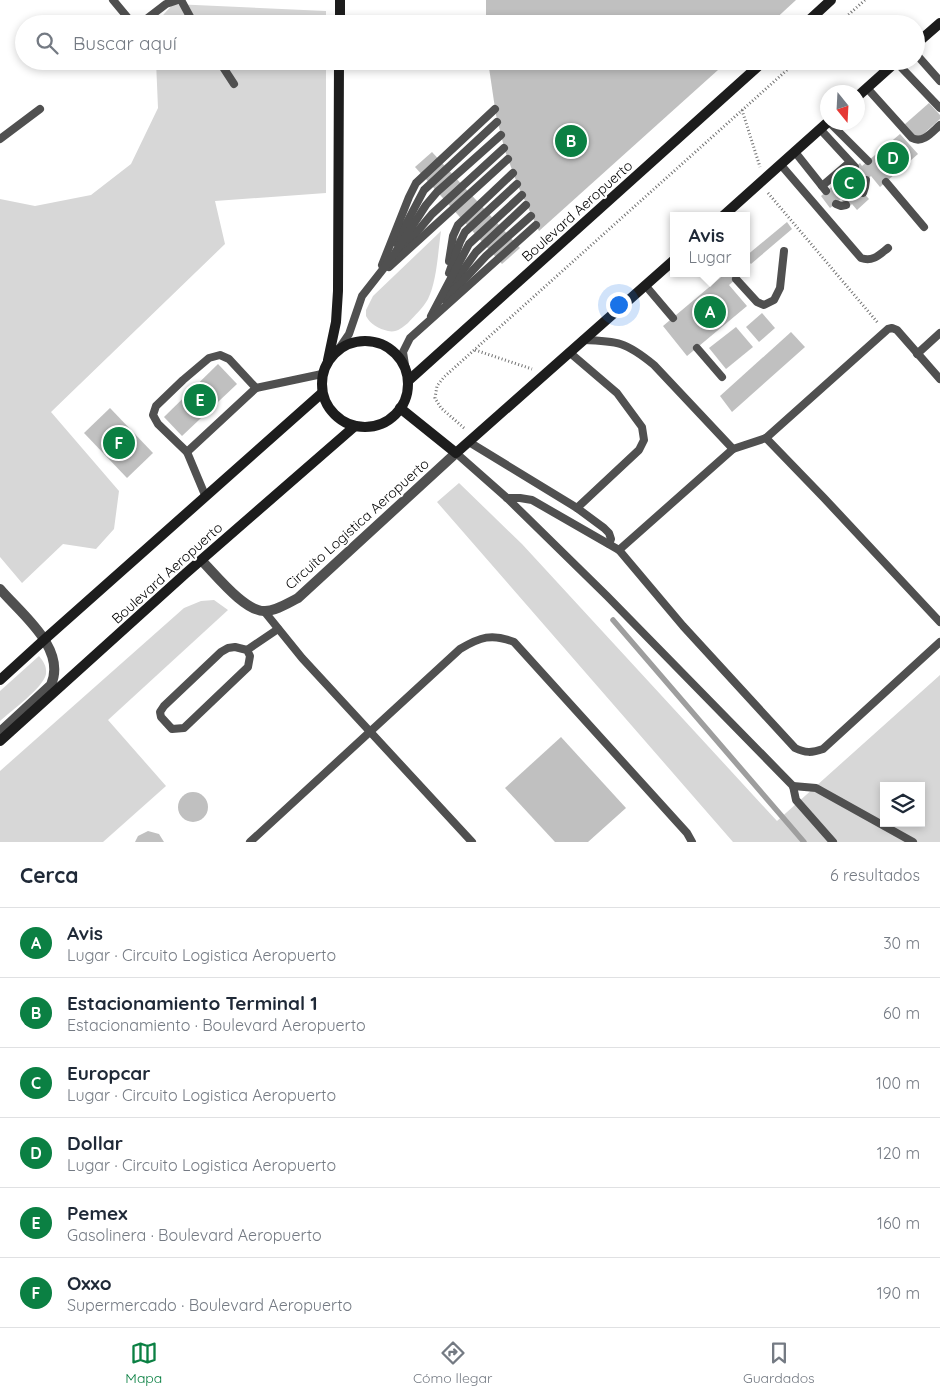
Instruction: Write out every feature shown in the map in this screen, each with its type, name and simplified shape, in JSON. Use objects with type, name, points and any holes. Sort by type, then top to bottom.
[{"type":"street","points":[[340,0],[340,15]]},
{"type":"street","points":[[815,15],[832,0]]},
{"type":"street","points":[[925,36],[940,24]]},
{"type":"street","points":[[328,360],[338,350],[350,343],[363,340],[387,346],[402,361],[407,376],[406,395],[400,408],[392,418],[380,424],[367,427],[354,426],[334,414],[326,404],[322,393],[322,374],[328,360],[336,322],[338,291],[339,70]]},
{"type":"street","name":"Boulevard Aeropuerto","points":[[407,376],[754,70]]},
{"type":"street","points":[[867,88],[887,70]]},
{"type":"street","points":[[728,212],[820,130]]},
{"type":"street","name":"Circuito Logistica Aeropuerto","points":[[264,611],[284,606],[298,598],[456,453],[469,437],[670,263]]},
{"type":"street","points":[[0,680],[5,672],[322,393]]},
{"type":"street","points":[[400,408],[456,453]]},
{"type":"street","name":"Boulevard Aeropuerto","points":[[0,741],[354,426]]},
{"type":"street","points":[[202,561],[244,604],[264,611]]},
{"type":"street","points":[[0,589],[44,639],[51,650],[56,668],[51,684],[0,732]]},
{"type":"lane","points":[[113,0],[126,15]]},
{"type":"lane","points":[[152,15],[166,4],[180,0],[189,15]]},
{"type":"lane","points":[[925,64],[940,81]]},
{"type":"lane","points":[[225,70],[234,84]]},
{"type":"lane","points":[[904,70],[940,108]]},
{"type":"lane","points":[[867,88],[912,138],[917,141],[922,141],[940,125]]},
{"type":"lane","points":[[0,140],[40,109]]},
{"type":"lane","points":[[372,282],[383,264],[408,197],[416,183],[495,109]]},
{"type":"lane","points":[[338,350],[349,334],[362,296],[389,257],[419,197],[424,190],[498,122]]},
{"type":"lane","points":[[795,152],[824,189],[852,164],[829,130]]},
{"type":"lane","points":[[832,130],[868,161]]},
{"type":"lane","points":[[372,282],[437,192],[501,135]]},
{"type":"lane","points":[[372,282],[432,214],[504,148]]},
{"type":"lane","points":[[372,282],[508,159]]},
{"type":"lane","points":[[781,165],[861,258],[875,259],[888,248]]},
{"type":"lane","points":[[446,283],[453,236],[458,225],[513,173]]},
{"type":"lane","points":[[862,192],[866,187],[866,180]]},
{"type":"lane","points":[[886,182],[924,227]]},
{"type":"lane","points":[[440,299],[465,232],[517,184]]},
{"type":"lane","points":[[431,316],[469,244],[522,195]]},
{"type":"lane","points":[[836,204],[846,205]]},
{"type":"lane","points":[[431,316],[476,252],[526,206]]},
{"type":"lane","points":[[407,376],[403,352],[405,346],[486,256],[531,216]]},
{"type":"lane","points":[[418,330],[536,225]]},
{"type":"lane","points":[[736,278],[757,302],[764,304],[774,300],[780,288],[784,251]]},
{"type":"lane","points":[[645,285],[673,318]]},
{"type":"lane","points":[[618,550],[733,449],[766,438],[885,331],[892,328],[897,330],[940,379]]},
{"type":"lane","points":[[917,354],[940,333]]},
{"type":"lane","points":[[583,340],[615,341],[642,354],[733,449]]},
{"type":"lane","points":[[697,348],[722,377]]},
{"type":"lane","points":[[569,352],[617,393],[642,427],[644,440],[639,450],[577,508]]},
{"type":"lane","points":[[205,495],[187,452],[158,424],[153,415],[156,406],[182,380],[209,358],[220,355],[229,359],[256,388]]},
{"type":"lane","points":[[187,452],[256,388],[322,374]]},
{"type":"lane","points":[[469,437],[604,528],[611,538],[609,544]]},
{"type":"lane","points":[[766,438],[940,622]]},
{"type":"lane","points":[[456,453],[507,498],[629,618],[793,786],[796,800],[833,842]]},
{"type":"lane","points":[[507,498],[532,500],[618,550],[712,658],[795,748],[801,751],[808,752],[823,749],[940,642]]},
{"type":"lane","points":[[264,611],[302,658],[472,842]]},
{"type":"lane","points":[[247,650],[250,656],[248,667],[234,681],[184,728],[172,729],[168,726],[160,714],[164,706],[221,652],[235,647],[247,650],[278,629]]},
{"type":"lane","points":[[250,842],[460,649],[475,639],[489,637],[502,637],[514,642],[687,833],[692,842]]},
{"type":"lane","points":[[793,786],[816,788],[914,842]]},
{"type":"path","points":[[848,15],[865,0]]},
{"type":"path","points":[[469,437],[441,408],[435,398],[437,386],[444,377],[787,70]]},
{"type":"path","points":[[742,110],[761,171]]},
{"type":"path","points":[[475,350],[537,371]]},
{"type":"shaded area","points":[[173,4],[326,11],[326,15],[163,15]]},
{"type":"shaded area","points":[[156,70],[326,70],[326,193],[215,201],[225,244],[51,412],[119,491],[114,529],[96,549],[63,544],[22,583],[0,557],[0,199],[35,206],[91,195],[131,164],[158,108]]},
{"type":"shaded area","points":[[441,231],[435,275],[431,292],[426,302],[408,323],[399,330],[388,331],[375,326],[366,316],[366,310],[373,296]]},
{"type":"shaded area","points":[[459,483],[522,544],[777,821],[940,675],[940,842],[733,842],[437,502]]},
{"type":"shaded area","points":[[214,600],[228,610],[108,720],[166,786],[103,842],[0,842],[0,771],[184,608],[201,601]]},
{"type":"shaded area","points":[[39,656],[46,669],[44,679],[33,692],[0,721],[0,691]]},
{"type":"building","points":[[486,0],[796,0],[780,15],[486,15]]},
{"type":"building","points":[[489,70],[718,70],[539,231],[518,186],[505,151],[496,115]]},
{"type":"building","points":[[929,103],[940,115],[940,119],[917,140],[904,125]]},
{"type":"building","points":[[900,134],[918,154],[880,187],[871,176],[858,187],[869,199],[857,210],[852,204],[848,208],[841,199],[830,208],[821,196],[860,163],[862,166]]},
{"type":"building","points":[[432,152],[520,248],[502,264],[415,167]]},
{"type":"building","points":[[787,222],[792,229],[751,264],[750,253]]},
{"type":"building","points":[[721,277],[738,277],[729,285],[747,306],[687,356],[663,326]]},
{"type":"building","points":[[762,313],[775,328],[759,342],[746,327]]},
{"type":"building","points":[[736,327],[753,347],[726,369],[709,348]]},
{"type":"building","points":[[791,332],[805,347],[732,412],[720,396]]},
{"type":"building","points":[[218,364],[237,384],[182,436],[164,417]]},
{"type":"building","points":[[110,408],[153,453],[127,478],[84,433]]},
{"type":"building","points":[[561,737],[626,808],[588,842],[555,842],[505,788]]},
{"type":"building","points":[[193,792],[204,796],[208,807],[204,818],[193,822],[182,818],[178,807],[182,796]]},
{"type":"building","points":[[148,831],[159,834],[164,842],[135,842],[138,836]]},
{"type":"waterway","points":[[613,620],[804,842]]},
{"type":"place","name":"Estacionamiento Terminal 1","points":[[571,141]]},
{"type":"place","name":"Dollar","points":[[893,158]]},
{"type":"place","name":"Europcar","points":[[849,183]]},
{"type":"place","name":"Avis","points":[[710,312]]},
{"type":"place","name":"Pemex","points":[[200,400]]},
{"type":"place","name":"Oxxo","points":[[119,443]]}]
